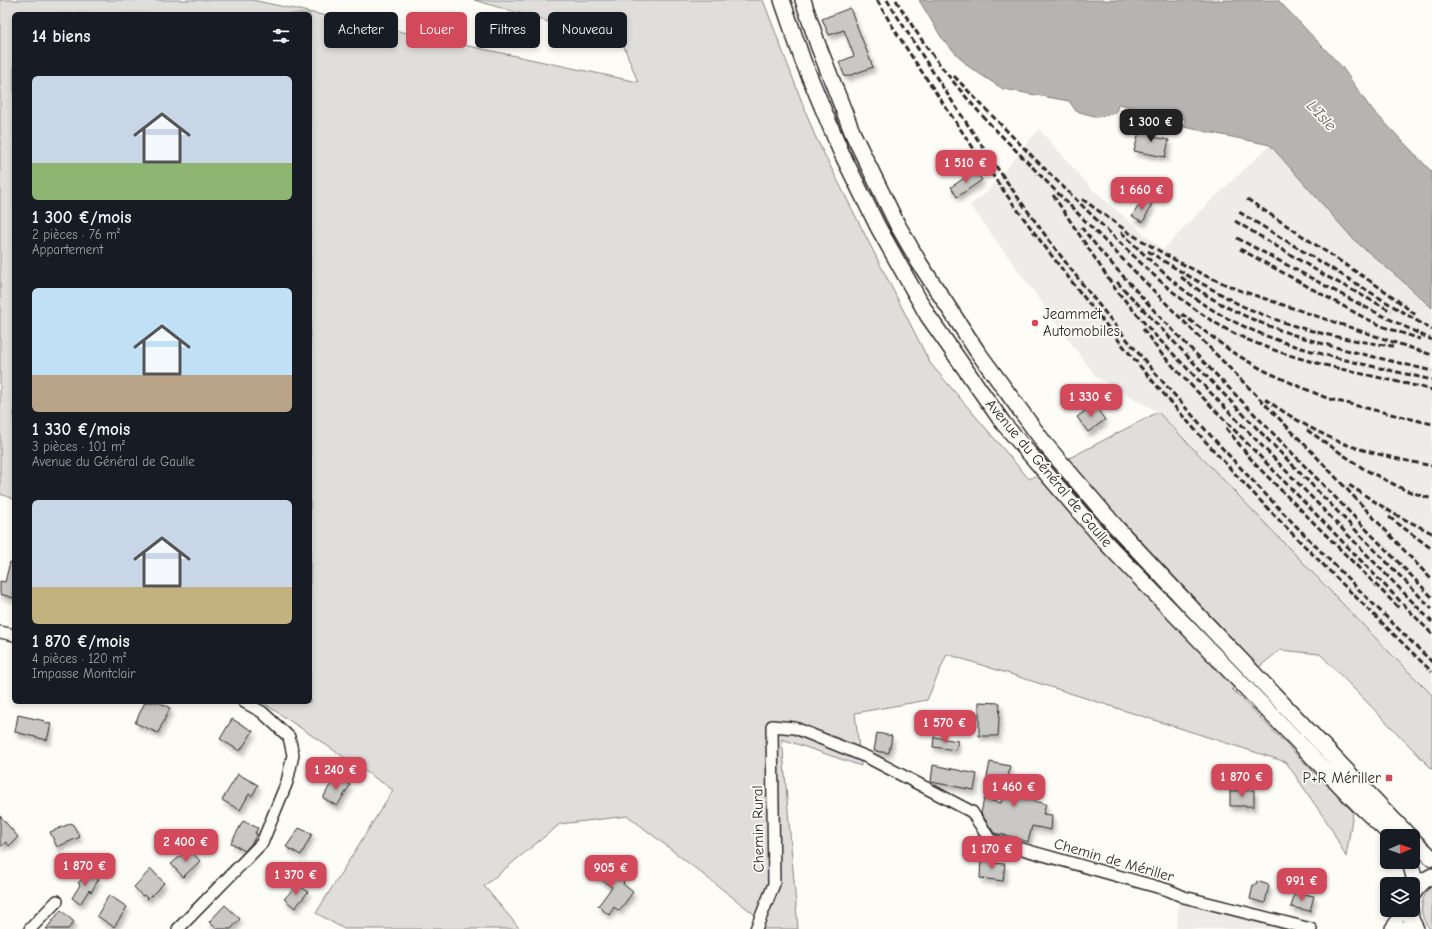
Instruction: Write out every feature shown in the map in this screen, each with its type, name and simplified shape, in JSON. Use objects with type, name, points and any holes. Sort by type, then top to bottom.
[{"type":"main road","name":"Avenue du Général de Gaulle","points":[[782,0],[803,62],[841,152],[878,226],[928,316],[1003,423],[1107,544],[1358,804],[1385,829]]},
{"type":"main road","name":"Avenue du Général de Gaulle","points":[[803,0],[818,45],[853,134],[897,224],[920,264],[977,351],[1045,444],[1117,528],[1402,829]]},
{"type":"main road","points":[[1420,847],[1432,858]]},
{"type":"main road","points":[[1420,884],[1432,876]]},
{"type":"main road","points":[[1411,917],[1414,929]]},
{"type":"street","points":[[0,632],[12,635]]},
{"type":"street","points":[[178,929],[262,843],[287,782],[293,755],[289,737],[262,712],[248,704]]},
{"type":"street","name":"Chemin Rural","points":[[756,929],[774,884],[772,726]]},
{"type":"street","name":"Chemin de Mériller","points":[[772,726],[795,728],[869,758],[965,808],[972,812],[990,840],[1168,890],[1184,897],[1311,929]]},
{"type":"street","points":[[30,929],[57,901]]},
{"type":"street","points":[[1391,928],[1399,917]]},
{"type":"street","points":[[1391,928],[1402,927],[1414,929]]},
{"type":"shaded area","points":[[0,0],[252,0],[308,12],[12,12],[12,498],[0,494]]},
{"type":"shaded area","points":[[474,0],[763,0],[815,136],[930,363],[1029,479],[1158,412],[1432,695],[1432,769],[1320,654],[1280,650],[1232,689],[1353,812],[1346,857],[1331,828],[1286,762],[947,654],[927,700],[855,713],[861,766],[782,739],[798,929],[759,929],[763,921],[628,816],[560,824],[484,886],[520,929],[344,929],[316,913],[393,790],[265,704],[312,704],[312,13],[324,15],[324,48],[398,48],[398,31],[406,33],[406,48],[467,48],[467,46],[638,82],[625,48],[627,48],[627,12],[548,12],[548,22],[540,19],[540,12],[515,12]]},
{"type":"shaded area","points":[[1039,129],[1093,190],[1163,250],[1198,213],[1270,145],[1354,240],[1432,308],[1432,695],[1158,412],[1096,377],[970,205],[986,193]]},
{"type":"shaded area","points":[[1432,886],[1432,929],[1430,929],[1423,918],[1422,901]]},
{"type":"shaded area","points":[[1179,902],[1291,929],[1176,929]]},
{"type":"water","name":"L'Isle","points":[[919,0],[1278,0],[1342,67],[1369,106],[1432,172],[1432,308],[1354,240],[1270,145],[1184,127],[1185,119],[1118,104],[1116,113],[1098,117],[1076,111],[1069,101],[1003,89],[969,67],[943,40]]},
{"type":"building","points":[[850,8],[873,67],[845,77],[839,62],[854,56],[844,30],[829,35],[822,19]]},
{"type":"building","points":[[1140,128],[1155,130],[1153,137],[1169,140],[1165,157],[1134,151]]},
{"type":"building","points":[[975,171],[982,180],[957,197],[951,187]]},
{"type":"building","points":[[1143,199],[1152,204],[1143,222],[1132,216]]},
{"type":"building","points":[[1094,404],[1105,420],[1088,432],[1077,417]]},
{"type":"building","points":[[10,562],[12,562],[12,597],[0,594],[0,581],[5,582]]},
{"type":"building","points":[[979,702],[1000,703],[998,736],[979,736]]},
{"type":"building","points":[[144,704],[162,704],[170,708],[158,733],[135,723]]},
{"type":"building","points":[[18,715],[45,721],[45,723],[51,724],[47,740],[15,732]]},
{"type":"building","points":[[232,719],[253,731],[240,751],[220,739]]},
{"type":"building","points":[[877,733],[892,736],[889,753],[874,751]]},
{"type":"building","points":[[934,737],[958,741],[956,750],[933,747]]},
{"type":"building","points":[[990,762],[1010,766],[1008,778],[1030,783],[1026,799],[1046,804],[1043,814],[1052,815],[1051,830],[1032,826],[1028,842],[1014,837],[994,833],[981,813],[984,799],[1001,803],[1006,781],[987,777]]},
{"type":"building","points":[[933,765],[977,774],[974,790],[931,782]]},
{"type":"building","points":[[238,774],[258,785],[252,796],[249,794],[240,810],[222,800]]},
{"type":"building","points":[[335,776],[350,785],[337,806],[323,798]]},
{"type":"building","points":[[1254,790],[1254,806],[1230,806],[1230,791]]},
{"type":"building","points":[[0,816],[18,837],[9,846],[6,842],[0,847]]},
{"type":"building","points":[[243,821],[258,828],[255,833],[257,834],[252,843],[245,851],[231,843]]},
{"type":"building","points":[[72,823],[80,837],[57,847],[50,832]]},
{"type":"building","points":[[299,828],[312,834],[301,855],[286,847]]},
{"type":"building","points":[[189,849],[200,861],[183,877],[171,864]]},
{"type":"building","points":[[981,857],[992,859],[992,863],[1005,864],[1003,881],[980,878]]},
{"type":"building","points":[[597,860],[624,881],[623,884],[633,892],[619,911],[614,907],[609,915],[598,906],[612,887],[589,871]]},
{"type":"building","points":[[151,869],[164,883],[148,899],[144,895],[142,896],[134,887]]},
{"type":"building","points":[[89,873],[99,879],[91,892],[89,890],[80,904],[72,898],[80,885],[78,883]]},
{"type":"building","points":[[1257,881],[1269,885],[1265,903],[1250,899],[1253,885],[1256,885]]},
{"type":"building","points":[[298,884],[308,892],[295,908],[284,899]]},
{"type":"building","points":[[1295,892],[1314,896],[1310,911],[1291,907]]},
{"type":"building","points":[[109,895],[127,907],[114,927],[97,916]]},
{"type":"building","points":[[225,905],[240,919],[231,929],[217,929],[209,922]]},
{"type":"building","points":[[61,910],[74,922],[68,929],[46,929]]},
{"type":"railway","points":[[877,0],[897,34],[992,175],[1084,297],[1148,376],[1242,481],[1322,564],[1432,672]]},
{"type":"railway","points":[[887,0],[937,78],[1015,194],[1070,269],[1099,305],[1178,399],[1260,489],[1432,662]]},
{"type":"railway","points":[[896,0],[917,33],[940,64],[990,124],[1313,453],[1432,580]]},
{"type":"railway","points":[[954,76],[991,115],[1137,260],[1171,290],[1206,317],[1246,339],[1291,356],[1432,390]]},
{"type":"railway","points":[[1053,195],[1116,290],[1153,333],[1432,622]]},
{"type":"railway","points":[[1082,199],[1131,234],[1173,259],[1206,276],[1239,290],[1432,355]]},
{"type":"railway","points":[[1247,199],[1388,293],[1417,316]]},
{"type":"railway","points":[[1239,212],[1432,330]]},
{"type":"railway","points":[[1235,221],[1324,275],[1391,311]]},
{"type":"railway","points":[[1081,227],[1103,254],[1161,318],[1432,597]]},
{"type":"railway","points":[[1121,232],[1157,267],[1196,299],[1222,315],[1250,329],[1279,341],[1340,359],[1432,380]]},
{"type":"railway","points":[[1237,238],[1361,305],[1432,340]]},
{"type":"railway","points":[[1240,249],[1363,317],[1384,327],[1420,339]]},
{"type":"railway","points":[[1148,251],[1183,273],[1235,302],[1269,317],[1321,333],[1357,341],[1393,346]]},
{"type":"railway","points":[[1181,277],[1209,297],[1238,313],[1269,326],[1334,347],[1432,371]]},
{"type":"railway","points":[[1117,282],[1432,609]]},
{"type":"railway","points":[[1182,314],[1232,352],[1263,370],[1296,385],[1329,399],[1432,424]]},
{"type":"railway","points":[[1143,329],[1160,352],[1182,376],[1432,634]]},
{"type":"railway","points":[[1265,399],[1304,424],[1345,444],[1377,454],[1432,466]]},
{"type":"railway","points":[[1226,428],[1255,464],[1399,608]]},
{"type":"railway","points":[[1307,430],[1364,469],[1405,490],[1432,499]]},
{"type":"railway","points":[[1349,485],[1394,514],[1432,533]]},
{"type":"railway","points":[[1389,517],[1432,549]]},
{"type":"place","name":"Jeammet Automobiles","points":[[1035,323]]},
{"type":"place","name":"P+R Mériller","points":[[1389,778]]}]
